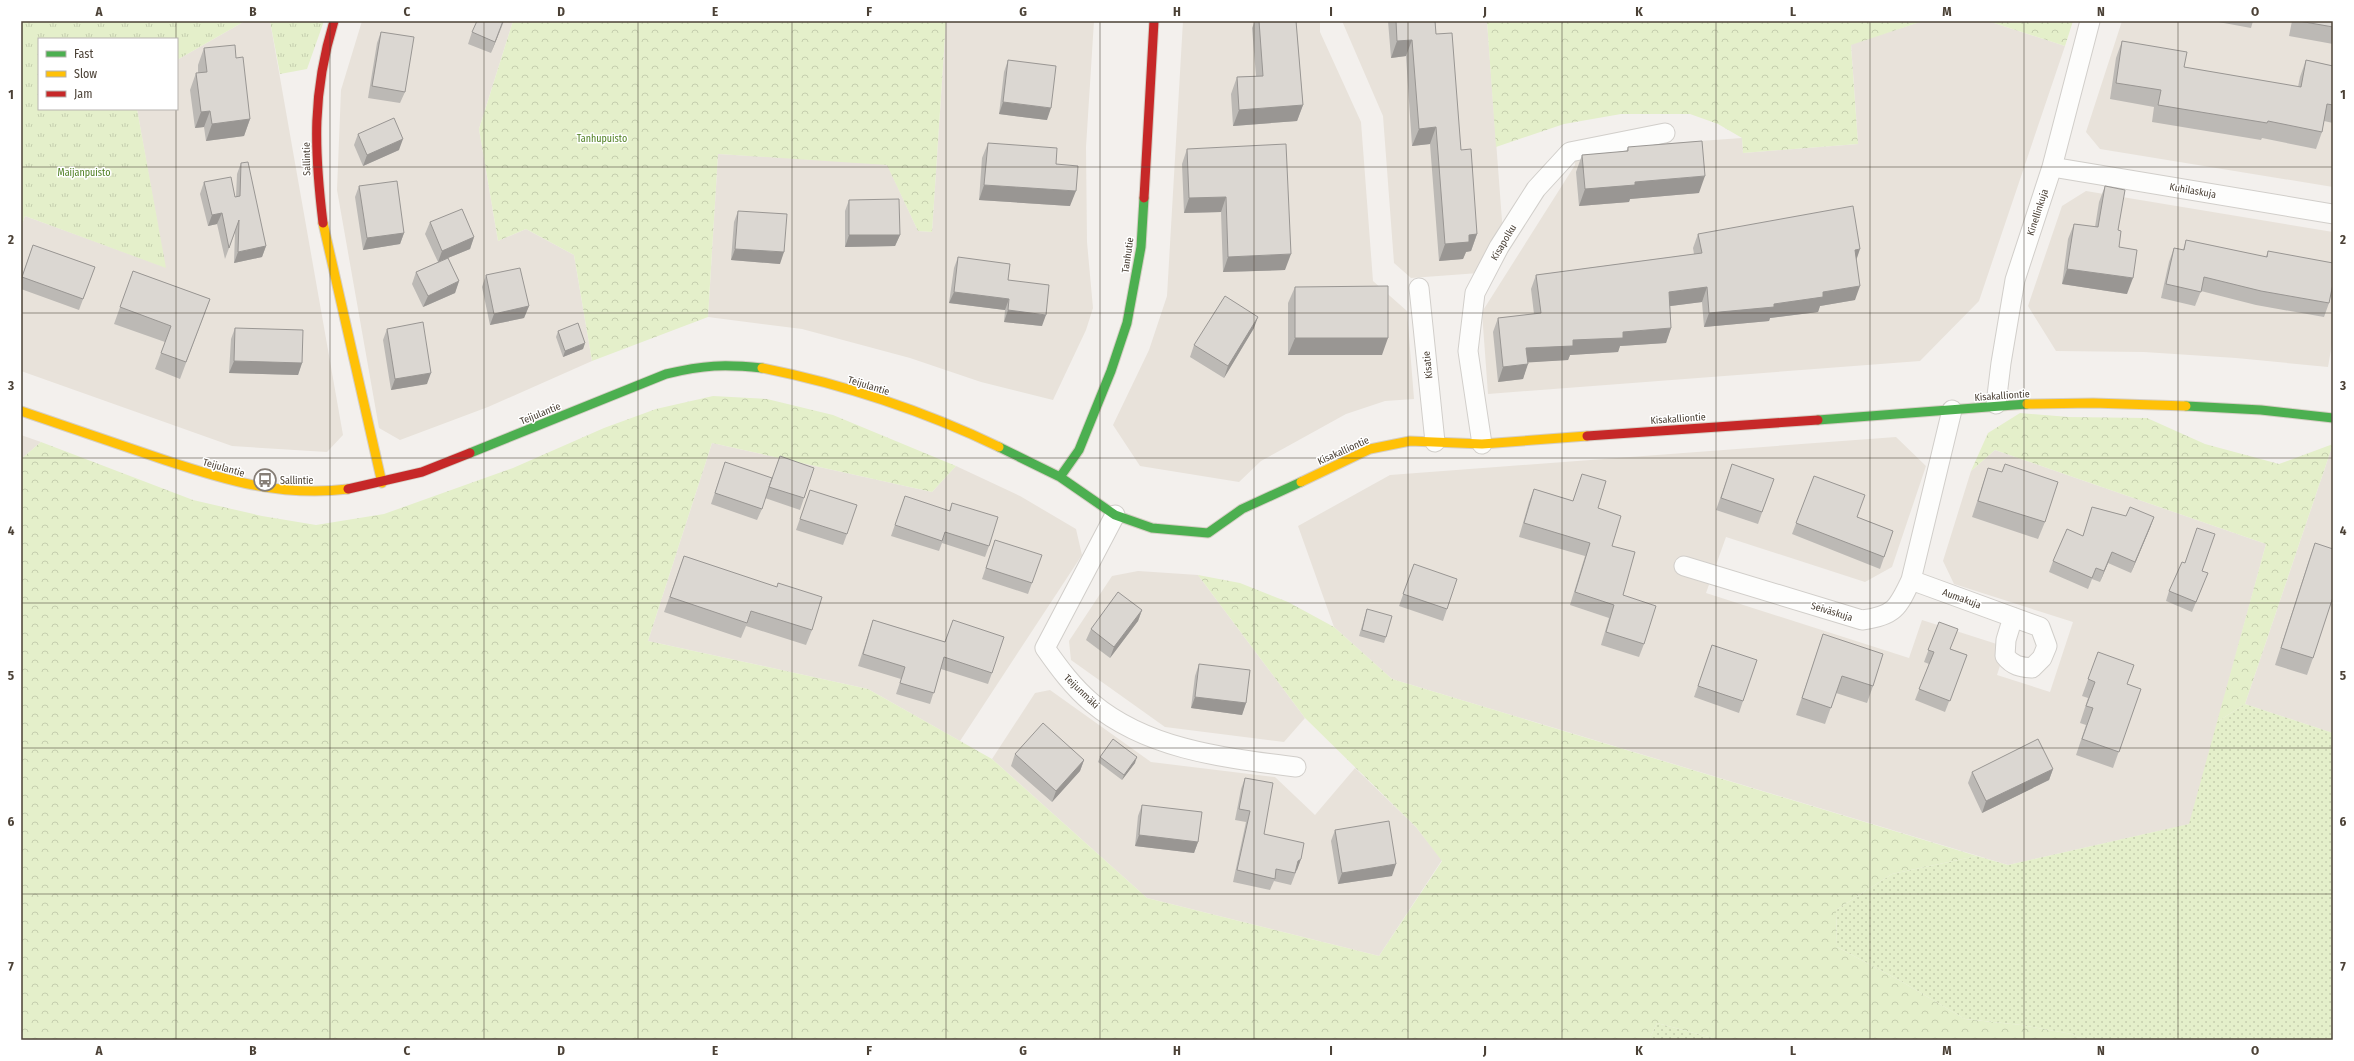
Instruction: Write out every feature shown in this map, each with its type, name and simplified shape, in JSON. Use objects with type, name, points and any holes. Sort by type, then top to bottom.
[{"type":"street","name":"Sallintie","points":[[334,21],[325,51],[318,90],[317,171],[324,234],[382,483]]},
{"type":"street","name":"Tanhutie","points":[[1060,478],[1079,450],[1111,371],[1127,323],[1141,247],[1154,21]]},
{"type":"street","name":"Kinellinkuja","points":[[1996,404],[2001,363],[2015,280],[2052,166],[2090,21]]},
{"type":"street","name":"Kisapolku","points":[[1482,444],[1468,351],[1474,293],[1499,247],[1536,189],[1570,152],[1665,133]]},
{"type":"street","name":"Kuhilaskuja","points":[[2052,166],[2333,214]]},
{"type":"street","name":"Kisatie","points":[[1419,288],[1435,442]]},
{"type":"street","name":"Teijulantie","points":[[21,411],[200,472],[246,485],[303,492],[337,490],[382,483],[422,472],[666,374],[694,367],[725,364],[763,368],[857,393],[928,415],[997,446],[1060,478]]},
{"type":"street","name":"Kisakalliontie","points":[[1060,478],[1115,515],[1152,528],[1208,533],[1242,509],[1370,449],[1410,441],[1482,444],[1952,410],[1996,404],[2081,402],[2207,406],[2333,418]]},
{"type":"street","name":"Seiväskuja","points":[[1684,566],[1862,620],[1882,618],[1899,604],[1911,580],[1952,410]]},
{"type":"street","name":"Teijunmäki","points":[[1115,515],[1045,648],[1065,676],[1092,704],[1142,734],[1194,750],[1296,767]]},
{"type":"street","name":"Aumakuja","points":[[1911,580],[2013,617]]},
{"type":"shaded area","points":[[245,21],[270,21],[343,435],[327,452],[232,446],[21,371],[21,227],[25,216],[165,267],[137,110],[178,110],[178,59]]},
{"type":"shaded area","points":[[362,21],[513,21],[479,129],[498,241],[526,229],[574,255],[592,361],[488,407],[400,440],[379,428],[337,190],[341,90]]},
{"type":"shaded area","points":[[946,21],[1094,21],[1086,147],[1087,242],[1093,308],[1086,330],[1053,400],[981,382],[910,358],[802,329],[708,317],[718,154],[887,164],[918,231],[932,232]]},
{"type":"shaded area","points":[[1183,21],[1320,21],[1320,32],[1361,122],[1373,281],[1407,311],[1414,399],[1385,401],[1346,414],[1261,461],[1239,482],[1140,466],[1113,425],[1149,350],[1167,296]]},
{"type":"shaded area","points":[[1342,21],[1487,21],[1503,234],[1479,273],[1411,278],[1394,263],[1383,116]]},
{"type":"shaded area","points":[[1923,21],[1988,21],[2065,46],[1979,301],[1920,361],[1488,394],[1482,312],[1575,165],[1573,150],[1742,138],[1743,153],[1858,144],[1851,44]]},
{"type":"shaded area","points":[[2122,21],[2333,21],[2333,187],[2100,149],[2086,132]]},
{"type":"shaded area","points":[[2086,191],[2333,232],[2333,338],[2328,367],[2236,358],[2144,352],[2056,351],[2028,306],[2062,206]]},
{"type":"shaded area","points":[[21,435],[41,442],[21,459]]},
{"type":"shaded area","points":[[1896,437],[1926,466],[1892,567],[1865,582],[1726,537],[1706,593],[1909,658],[1922,620],[2006,647],[1997,675],[2050,692],[2073,622],[1954,584],[1943,561],[1971,471],[1995,450],[2266,544],[2190,824],[2008,865],[1392,679],[1334,627],[1298,526],[1390,475]]},
{"type":"shaded area","points":[[712,443],[932,492],[956,466],[1020,496],[1076,529],[1082,555],[960,741],[868,689],[648,641]]},
{"type":"shaded area","points":[[2333,444],[2333,733],[2245,704]]},
{"type":"shaded area","points":[[1138,571],[1198,575],[1305,718],[1284,742],[1165,727],[1071,660],[1069,641],[1112,576]]},
{"type":"shaded area","points":[[1050,690],[1151,762],[1275,777],[1315,815],[1355,768],[1416,827],[1442,860],[1379,956],[1147,898],[992,759],[1035,693]]},
{"type":"green space","name":"Maijanpuisto","points":[[21,21],[245,21],[178,59],[178,38],[38,38],[38,110],[137,110],[166,268],[25,216],[21,227]]},
{"type":"green space","points":[[270,21],[324,21],[307,69],[280,74]]},
{"type":"green space","name":"Tanhupuisto","points":[[513,21],[946,21],[932,232],[918,231],[887,165],[718,154],[708,317],[592,361],[574,255],[526,229],[498,241],[479,129]]},
{"type":"green space","points":[[1487,21],[1923,21],[1851,45],[1858,144],[1743,153],[1742,138],[1718,124],[1690,114],[1621,114],[1564,124],[1496,147]]},
{"type":"green space","points":[[1988,21],[2073,21],[2065,46]]},
{"type":"green space","points":[[713,396],[767,399],[833,415],[956,466],[932,492],[712,443],[648,641],[868,689],[992,759],[1147,898],[1379,956],[1442,861],[1416,827],[1305,718],[1198,575],[1240,583],[1288,602],[1334,627],[1392,679],[1977,856],[1892,874],[1836,910],[1837,947],[1899,980],[1965,1019],[2021,1025],[2072,1034],[2085,1040],[1720,1040],[1657,1023],[1649,1040],[21,1040],[21,459],[41,442],[193,500],[262,516],[316,525],[384,514],[513,468],[604,428],[656,409]]},
{"type":"green space","points":[[2020,413],[2069,417],[2147,418],[2205,444],[2279,464],[2333,444],[2245,704],[2217,722],[2266,544],[1995,450],[1971,471],[1988,433]]},
{"type":"green space","points":[[2245,704],[2333,733],[2333,1040],[2085,1040],[2072,1034],[2021,1025],[1965,1019],[1899,980],[1837,947],[1836,910],[1892,874],[1977,856],[2008,865],[2189,824],[2217,722]]},
{"type":"green space","points":[[1657,1023],[1720,1040],[1649,1040]]},
{"type":"building","points":[[477,21],[503,21],[495,42],[472,32]]},
{"type":"building","points":[[1259,21],[1296,21],[1303,105],[1239,110],[1237,77],[1263,76]]},
{"type":"building","points":[[1396,21],[1435,21],[1436,34],[1452,33],[1461,150],[1471,149],[1477,234],[1469,235],[1469,242],[1445,244],[1436,127],[1419,129],[1412,40],[1397,41]]},
{"type":"building","points":[[2299,21],[2333,21],[2333,27]]},
{"type":"building","points":[[381,32],[414,37],[405,92],[372,86]]},
{"type":"building","points":[[2122,41],[2187,52],[2184,67],[2301,87],[2306,60],[2333,66],[2333,105],[2327,104],[2322,132],[2268,121],[2267,123],[2158,105],[2161,90],[2116,83]]},
{"type":"building","points":[[235,45],[236,58],[243,57],[250,119],[212,124],[210,111],[201,112],[196,73],[207,72],[204,48]]},
{"type":"building","points":[[1008,60],[1056,66],[1051,108],[1003,102]]},
{"type":"building","points":[[394,118],[403,139],[367,155],[358,134]]},
{"type":"building","points":[[1702,141],[1705,176],[1635,182],[1635,185],[1585,189],[1582,155],[1628,151],[1628,147]]},
{"type":"building","points":[[988,143],[1057,148],[1056,164],[1078,166],[1076,191],[984,185]]},
{"type":"building","points":[[1286,144],[1291,254],[1228,257],[1226,197],[1189,198],[1187,149]]},
{"type":"building","points":[[248,162],[266,246],[238,252],[239,220],[229,248],[222,213],[212,215],[204,182],[231,177],[235,197],[240,196],[241,163]]},
{"type":"building","points":[[397,181],[404,233],[367,238],[359,186]]},
{"type":"building","points":[[2105,186],[2125,190],[2118,230],[2121,231],[2119,247],[2137,250],[2133,278],[2067,269],[2074,224],[2098,227]]},
{"type":"building","points":[[899,199],[900,235],[849,235],[849,200]]},
{"type":"building","points":[[1853,206],[1860,249],[1855,250],[1860,286],[1823,292],[1823,297],[1774,304],[1774,307],[1709,313],[1707,287],[1669,292],[1671,328],[1623,332],[1623,338],[1573,340],[1573,346],[1526,348],[1528,364],[1503,367],[1498,318],[1541,313],[1536,275],[1702,253],[1698,234]]},
{"type":"building","points":[[462,209],[474,237],[442,251],[430,222]]},
{"type":"building","points":[[738,211],[787,214],[784,252],[735,249]]},
{"type":"building","points":[[2186,240],[2267,257],[2268,251],[2333,263],[2333,284],[2329,303],[2261,291],[2204,277],[2201,292],[2166,284],[2174,248],[2184,250]]},
{"type":"building","points":[[33,245],[95,267],[83,299],[22,277]]},
{"type":"building","points":[[958,257],[1010,264],[1008,280],[1049,285],[1046,315],[1008,310],[1009,299],[954,292]]},
{"type":"building","points":[[448,258],[459,281],[428,296],[416,272]]},
{"type":"building","points":[[520,268],[529,306],[494,314],[486,275]]},
{"type":"building","points":[[133,271],[210,299],[186,362],[161,353],[171,326],[120,307]]},
{"type":"building","points":[[1388,286],[1388,338],[1295,338],[1295,287]]},
{"type":"building","points":[[1225,296],[1258,317],[1228,366],[1194,345]]},
{"type":"building","points":[[423,322],[431,373],[395,379],[387,329]]},
{"type":"building","points":[[578,323],[585,343],[565,351],[558,331]]},
{"type":"building","points":[[235,328],[303,330],[302,363],[234,361]]},
{"type":"building","points":[[780,456],[814,468],[804,498],[769,487]]},
{"type":"building","points":[[725,462],[772,478],[762,509],[715,493]]},
{"type":"building","points":[[1732,464],[1774,479],[1762,512],[1721,498]]},
{"type":"building","points":[[2005,464],[2058,482],[2045,522],[1978,501],[1988,468],[2002,472]]},
{"type":"building","points":[[1582,474],[1606,481],[1598,508],[1621,516],[1612,546],[1635,552],[1623,595],[1656,606],[1644,644],[1606,632],[1614,605],[1575,592],[1590,543],[1524,523],[1534,489],[1573,501]]},
{"type":"building","points":[[1814,476],[1865,495],[1857,517],[1893,531],[1884,557],[1796,523]]},
{"type":"building","points":[[810,490],[857,505],[847,534],[800,519]]},
{"type":"building","points":[[905,496],[950,511],[952,503],[998,517],[989,546],[945,532],[942,541],[895,525]]},
{"type":"building","points":[[2092,507],[2126,516],[2130,507],[2154,517],[2135,562],[2112,552],[2104,571],[2096,568],[2092,578],[2053,561],[2067,529],[2083,536]]},
{"type":"building","points":[[2197,528],[2215,534],[2202,571],[2208,573],[2196,602],[2169,591],[2182,562],[2185,563]]},
{"type":"building","points":[[995,540],[1042,555],[1032,583],[986,568]]},
{"type":"building","points":[[2315,543],[2333,549],[2333,597],[2313,658],[2281,648]]},
{"type":"building","points":[[684,556],[777,587],[778,583],[822,597],[812,630],[751,611],[747,623],[670,597]]},
{"type":"building","points":[[1414,564],[1457,579],[1447,609],[1403,594]]},
{"type":"building","points":[[1118,592],[1142,610],[1114,647],[1091,629]]},
{"type":"building","points":[[1367,609],[1392,616],[1386,637],[1362,630]]},
{"type":"building","points":[[873,620],[945,642],[953,620],[1004,637],[992,673],[944,657],[934,693],[900,683],[905,667],[863,654]]},
{"type":"building","points":[[1939,622],[1958,629],[1950,649],[1967,655],[1950,701],[1919,689],[1934,652],[1928,650]]},
{"type":"building","points":[[1823,634],[1883,654],[1873,686],[1842,676],[1831,708],[1802,698]]},
{"type":"building","points":[[1712,645],[1757,660],[1743,701],[1698,686]]},
{"type":"building","points":[[2098,652],[2134,665],[2127,684],[2141,689],[2119,752],[2082,739],[2093,708],[2086,706],[2095,682],[2088,679]]},
{"type":"building","points":[[1199,664],[1250,670],[1246,703],[1195,697]]},
{"type":"building","points":[[1043,723],[1084,760],[1056,791],[1015,754]]},
{"type":"building","points":[[1113,739],[1137,757],[1124,775],[1100,757]]},
{"type":"building","points":[[2038,739],[2053,769],[1986,801],[1972,772]]},
{"type":"building","points":[[1245,778],[1273,783],[1264,834],[1304,843],[1301,859],[1298,861],[1295,873],[1276,869],[1275,879],[1237,870],[1250,811],[1239,809]]},
{"type":"building","points":[[1142,805],[1202,812],[1198,842],[1139,835]]},
{"type":"building","points":[[1389,821],[1396,864],[1342,873],[1335,830]]},
{"type":"traffic: fast","points":[[1060,477],[1079,450],[1111,371],[1127,323],[1141,247],[1144,198]]},
{"type":"traffic: fast","points":[[470,453],[666,374],[714,366],[762,368]]},
{"type":"traffic: fast","points":[[1818,420],[2027,404]]},
{"type":"traffic: fast","points":[[2186,406],[2261,410],[2333,418]]},
{"type":"traffic: fast","points":[[999,447],[1060,477],[1115,515],[1152,528],[1208,533],[1242,509],[1301,482]]},
{"type":"traffic: slow","points":[[323,223],[382,483]]},
{"type":"traffic: slow","points":[[762,368],[823,382],[883,400],[942,422],[999,447]]},
{"type":"traffic: slow","points":[[2027,404],[2093,403],[2186,406]]},
{"type":"traffic: slow","points":[[21,411],[221,478],[246,484],[296,491],[348,489]]},
{"type":"traffic: slow","points":[[1301,482],[1370,449],[1410,441],[1482,444],[1587,436]]},
{"type":"traffic: jam","points":[[323,223],[317,146],[318,97],[327,47],[334,21]]},
{"type":"traffic: jam","points":[[1144,198],[1154,21]]},
{"type":"traffic: jam","points":[[1587,436],[1818,420]]},
{"type":"traffic: jam","points":[[348,489],[422,472],[470,453]]},
{"type":"place","name":"Sallintie","points":[[265,480]]}]
